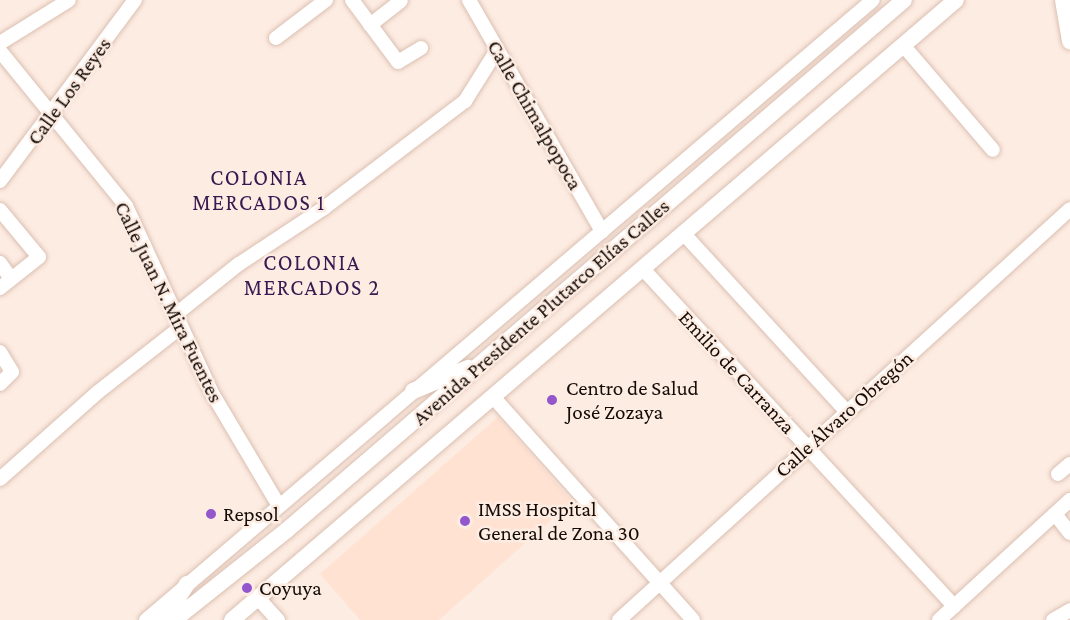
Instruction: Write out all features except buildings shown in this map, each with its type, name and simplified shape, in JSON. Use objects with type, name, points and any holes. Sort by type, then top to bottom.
[{"type":"main road","name":"Avenida Presidente Plutarco Elías Calles","points":[[174,620],[485,360],[904,0]]},
{"type":"main road","name":"Avenida Presidente Plutarco Elías Calles","points":[[232,620],[956,0]]},
{"type":"main road","points":[[1063,0],[1070,41]]},
{"type":"main road","points":[[413,392],[485,360]]},
{"type":"main road","points":[[164,620],[187,584]]},
{"type":"street","points":[[0,43],[69,0]]},
{"type":"street","name":"Calle Los Reyes","points":[[0,181],[52,116],[135,0]]},
{"type":"street","points":[[276,38],[326,0]]},
{"type":"street","points":[[352,0],[398,62],[420,48]]},
{"type":"street","name":"Calle Chimalpopoca","points":[[469,0],[602,231]]},
{"type":"street","name":"Avenida Presidente Plutarco Elías Calles","points":[[146,620],[873,0]]},
{"type":"street","points":[[370,25],[401,1]]},
{"type":"street","points":[[903,45],[993,150]]},
{"type":"street","points":[[0,479],[178,321],[238,264],[324,208],[465,101],[497,50]]},
{"type":"street","name":"Calle Juan N. Mira Fuentes","points":[[0,51],[126,206],[226,420],[279,506]]},
{"type":"street","name":"Calle Álvaro Obregón","points":[[619,620],[1070,209]]},
{"type":"street","points":[[0,210],[39,257],[5,284],[0,263]]},
{"type":"street","points":[[684,234],[847,412]]},
{"type":"street","name":"Emilio de Carranza","points":[[643,269],[954,606]]},
{"type":"street","points":[[0,352],[12,372],[0,384]]},
{"type":"street","points":[[494,398],[693,620]]},
{"type":"street","points":[[1058,474],[1070,464]]},
{"type":"street","points":[[939,620],[1070,500]]},
{"type":"street","points":[[1055,514],[1070,534]]},
{"type":"street","points":[[258,598],[278,620]]},
{"type":"street","points":[[1053,620],[1070,609]]},
{"type":"shaded area","name":"IMSS Hospital General de Zona 30","points":[[498,417],[572,501],[439,620],[360,620],[320,574]]},
{"type":"place","name":"Centro de Salud José Zozaya","points":[[552,400]]},
{"type":"place","name":"Repsol","points":[[211,514]]},
{"type":"place","name":"IMSS Hospital General de Zona 30","points":[[465,521]]},
{"type":"place","name":"Coyuya","points":[[247,588]]},
{"type":"district","name":"COLONIA MERCADOS 1","points":[[259,190]]},
{"type":"district","name":"COLONIA MERCADOS 2","points":[[312,274]]}]
